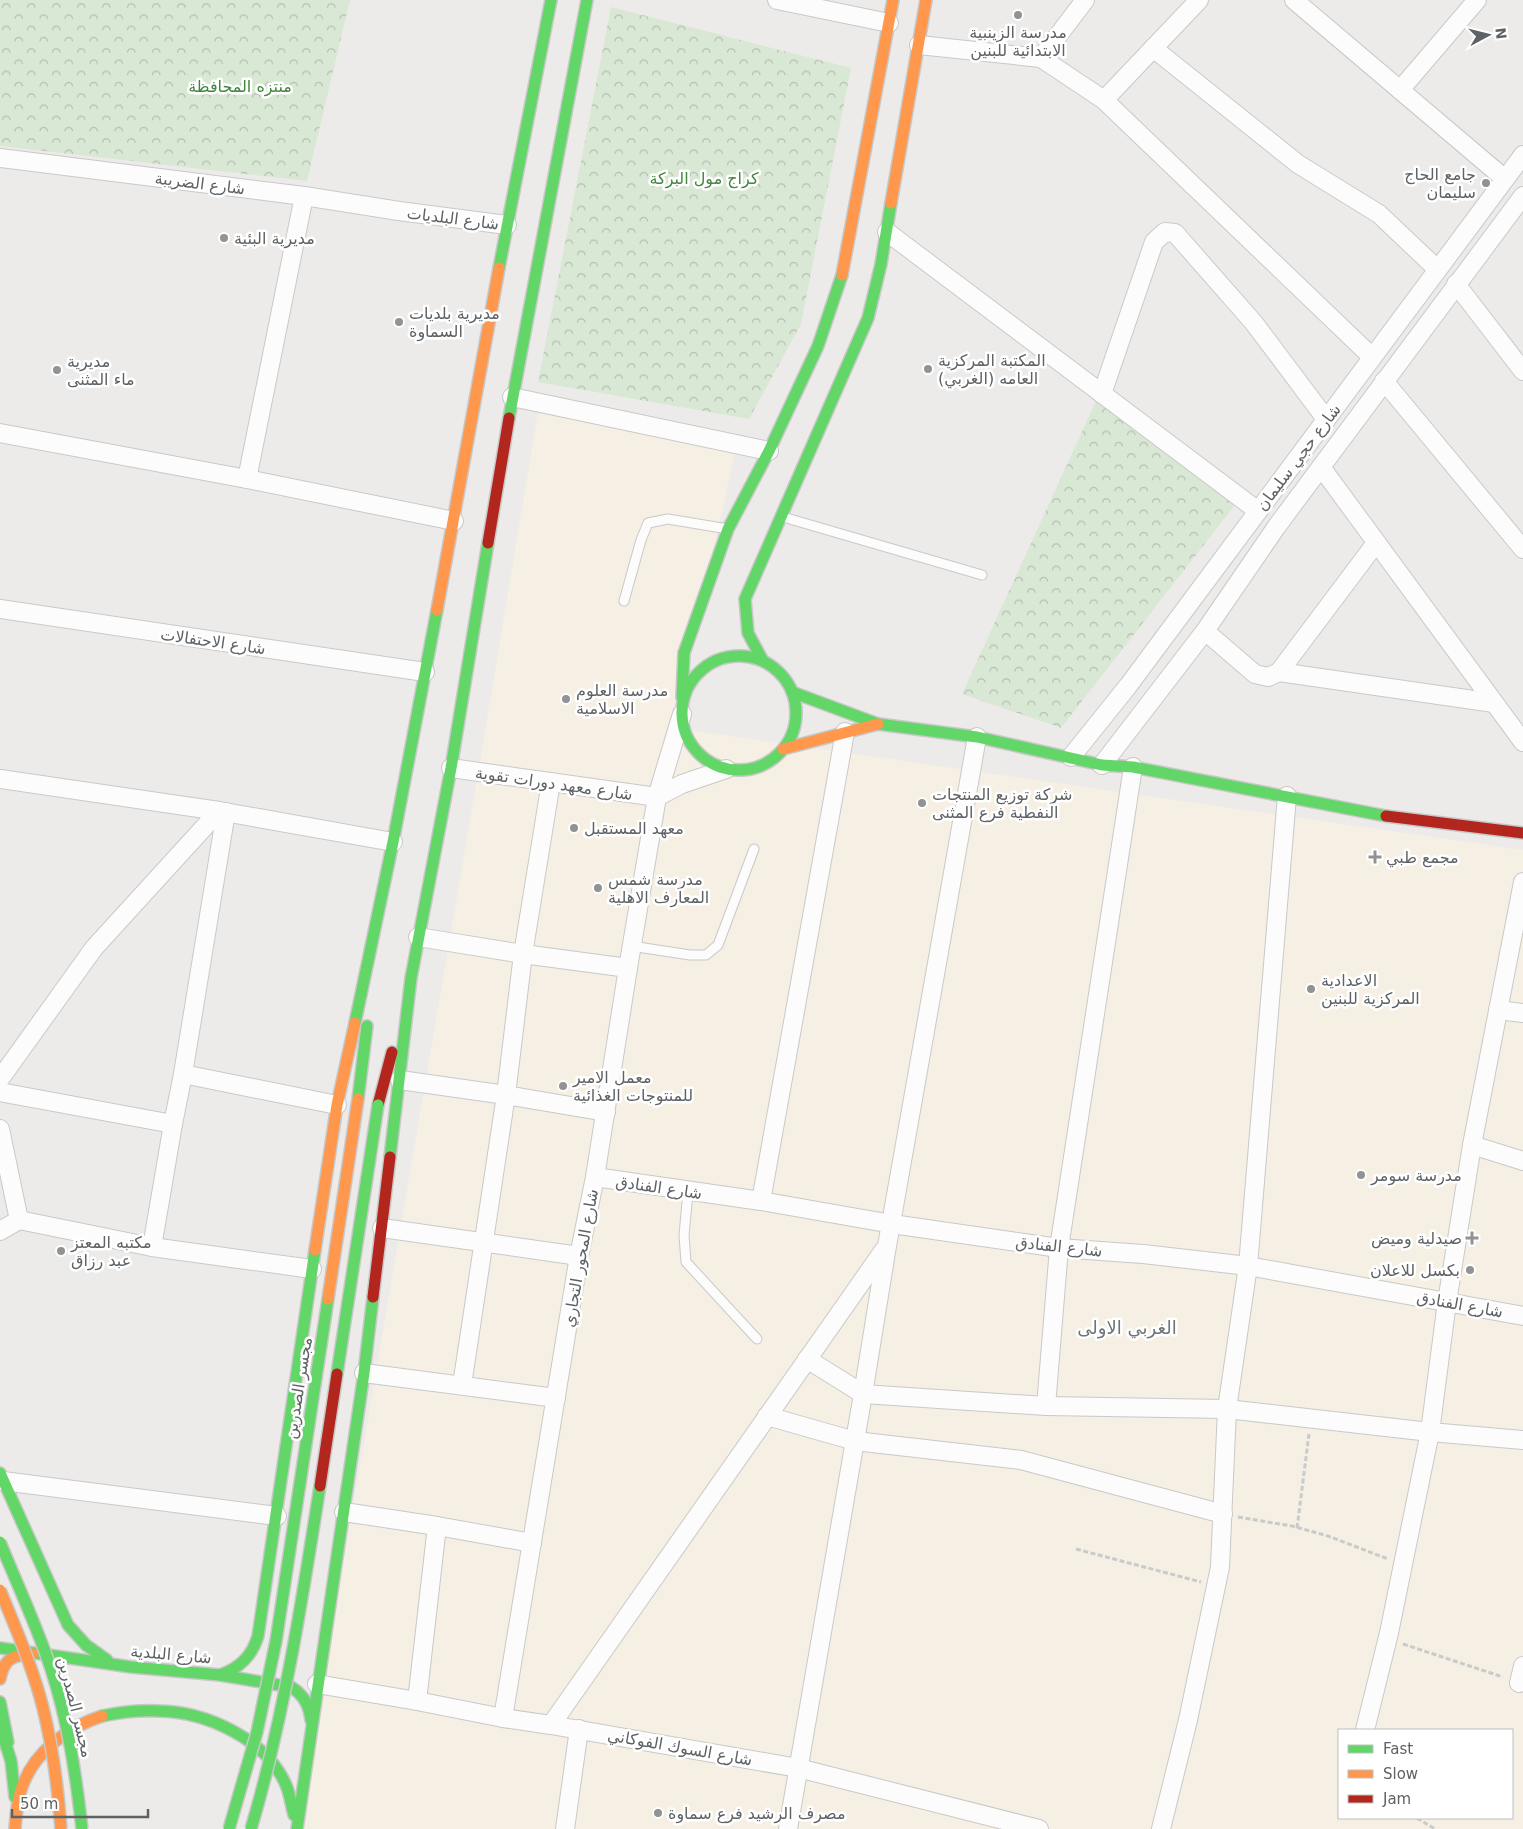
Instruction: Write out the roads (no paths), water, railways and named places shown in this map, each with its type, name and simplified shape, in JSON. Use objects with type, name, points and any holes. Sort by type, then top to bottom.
[{"type":"main road","points":[[220,1675],[229,1672],[245,1661],[256,1645],[277,1516],[337,1105],[393,842],[454,521],[507,225],[551,0]]},
{"type":"main road","points":[[251,1829],[277,1737],[294,1647],[378,1105],[386,1068],[399,1032],[411,978],[450,768],[512,398],[587,0]]},
{"type":"main road","points":[[682,706],[695,677],[709,664],[726,657],[745,656],[763,661],[780,673],[792,692],[796,712],[793,732],[783,749],[767,763],[747,770],[726,769],[710,762],[696,751],[687,736],[682,706],[684,653],[728,529],[769,451],[818,346],[841,279],[893,0]]},
{"type":"main road","points":[[763,661],[748,633],[745,600],[780,516],[868,318],[887,232],[926,0]]},
{"type":"main road","points":[[792,692],[878,724],[977,737],[1102,765],[1133,767],[1287,796],[1368,814],[1523,834]]},
{"type":"main road","points":[[783,749],[878,724]]},
{"type":"main road","name":"مجسر الصدرين","points":[[229,1829],[257,1732],[276,1642],[366,1046],[372,946]]},
{"type":"main road","points":[[296,1829],[364,1373],[411,978]]},
{"type":"main road","points":[[2,1477],[68,1625],[92,1652],[107,1660],[130,1667]]},
{"type":"main road","name":"مجسر الصدرين","points":[[0,1542],[42,1646],[58,1694],[76,1773],[82,1829]]},
{"type":"main road","points":[[267,1577],[269,1600],[274,1608],[293,1616],[307,1615],[317,1611],[326,1604],[334,1581]]},
{"type":"main road","name":"مجسر الصدرين","points":[[0,1590],[32,1670],[46,1719],[56,1776],[61,1829]]},
{"type":"main road","name":"شارع البلدية","points":[[0,1648],[130,1667],[220,1675],[291,1687],[299,1691],[307,1700],[311,1713],[311,1726]]},
{"type":"main road","points":[[0,1679],[5,1663],[11,1658],[19,1655],[42,1654]]},
{"type":"main road","points":[[0,1702],[15,1783],[15,1829]]},
{"type":"main road","points":[[15,1829],[18,1803],[28,1774],[54,1742],[77,1727],[102,1716],[118,1713],[168,1711],[200,1717],[232,1729],[252,1744],[270,1761],[289,1790],[296,1829]]},
{"type":"main road","points":[[0,1726],[10,1754]]},
{"type":"street","points":[[777,0],[889,23]]},
{"type":"street","points":[[1041,58],[1084,0]]},
{"type":"street","points":[[1104,100],[1199,0]]},
{"type":"street","points":[[1294,0],[1312,6],[1400,90],[1505,179]]},
{"type":"street","points":[[1400,90],[1477,0]]},
{"type":"street","points":[[919,45],[1041,58],[1104,100],[1372,357]]},
{"type":"street","points":[[1153,48],[1298,164],[1379,214],[1437,269]]},
{"type":"street","name":"شارع حجي سليمان","points":[[1071,757],[1128,686],[1523,155]]},
{"type":"street","name":"شارع الضريبة","points":[[0,158],[304,196],[399,211]]},
{"type":"street","points":[[247,479],[304,196]]},
{"type":"street","name":"شارع حجي سليمان","points":[[1102,765],[1205,631],[1320,467],[1523,196]]},
{"type":"street","name":"شارع البلديات","points":[[399,211],[507,225]]},
{"type":"street","points":[[887,232],[1258,511]]},
{"type":"street","points":[[1102,394],[1154,242],[1164,232],[1175,233],[1254,323],[1326,419]]},
{"type":"street","points":[[1456,284],[1517,353],[1523,372]]},
{"type":"street","points":[[1384,381],[1523,549]]},
{"type":"street","points":[[512,398],[769,451]]},
{"type":"street","points":[[0,434],[247,479],[454,521]]},
{"type":"street","points":[[1320,467],[1523,742]]},
{"type":"street","points":[[1205,631],[1255,674],[1268,677],[1279,672],[1376,543]]},
{"type":"street","name":"شارع الاحتفالات","points":[[0,609],[425,672]]},
{"type":"street","points":[[1279,672],[1494,703]]},
{"type":"street","name":"شارع المحور التجاري","points":[[503,1718],[579,1256],[606,1112],[657,798],[682,706]]},
{"type":"street","points":[[761,1201],[845,732]]},
{"type":"street","points":[[788,1829],[856,1440],[887,1246],[977,737]]},
{"type":"street","points":[[1046,1406],[1059,1248],[1133,767]]},
{"type":"street","name":"شارع معهد دورات تقوية","points":[[450,768],[657,798]]},
{"type":"street","points":[[657,798],[682,784],[726,769]]},
{"type":"street","points":[[0,779],[222,811],[393,842]]},
{"type":"street","points":[[462,1385],[506,1095],[523,954],[550,782]]},
{"type":"street","points":[[1161,1829],[1188,1720],[1220,1567],[1227,1409],[1248,1266],[1287,796]]},
{"type":"street","points":[[152,1248],[183,1074],[222,811]]},
{"type":"street","points":[[0,1079],[94,948],[222,811]]},
{"type":"street","points":[[1365,1729],[1388,1639],[1430,1432],[1447,1302],[1472,1146],[1498,1010],[1520,912],[1523,882]]},
{"type":"street","points":[[418,937],[628,968]]},
{"type":"street","points":[[1498,1010],[1523,1014]]},
{"type":"street","points":[[183,1074],[337,1105]]},
{"type":"street","points":[[400,1080],[606,1112]]},
{"type":"street","points":[[0,1092],[173,1124]]},
{"type":"street","points":[[0,1129],[19,1220]]},
{"type":"street","points":[[1472,1146],[1523,1161]]},
{"type":"street","name":"شارع الفنادق","points":[[595,1177],[688,1192],[761,1201],[892,1224],[1059,1248],[1143,1254],[1248,1266],[1523,1316]]},
{"type":"street","points":[[0,1231],[19,1220],[152,1248],[312,1269]]},
{"type":"street","points":[[382,1228],[579,1256]]},
{"type":"street","points":[[551,1725],[887,1246]]},
{"type":"street","points":[[807,1359],[863,1394],[1046,1406],[1227,1409],[1430,1432],[1523,1440]]},
{"type":"street","points":[[364,1373],[556,1398]]},
{"type":"street","points":[[767,1416],[856,1440],[1021,1460],[1223,1514]]},
{"type":"street","points":[[2,1477],[277,1516]]},
{"type":"street","points":[[344,1512],[532,1543]]},
{"type":"street","points":[[417,1701],[437,1526]]},
{"type":"street","name":"شارع السوك الفوكاني","points":[[318,1684],[503,1718],[579,1729],[798,1768],[1039,1829]]},
{"type":"street","points":[[566,1829],[579,1729]]},
{"type":"lane","points":[[780,516],[982,575]]},
{"type":"lane","points":[[624,601],[648,522],[668,519],[728,529]]},
{"type":"lane","points":[[632,946],[706,956],[718,945],[754,849]]},
{"type":"lane","points":[[688,1192],[684,1235],[686,1262],[757,1338]]},
{"type":"place","name":"مدرسة الزينبية الابتدائية للبنين","points":[[1018,15]]},
{"type":"place","name":"جامع الحاج سليمان","points":[[1486,183]]},
{"type":"place","name":"مديرية البئية","points":[[224,238]]},
{"type":"place","name":"مديرية بلديات السماوة","points":[[399,322]]},
{"type":"place","name":"المكتبة المركزية العامه (الغربي)","points":[[928,369]]},
{"type":"place","name":"مديرية ماء المثنى","points":[[57,370]]},
{"type":"place","name":"مدرسة العلوم الاسلامية","points":[[566,699]]},
{"type":"place","name":"شركة توزيع المنتجات النفطية فرع المثنى","points":[[922,803]]},
{"type":"place","name":"معهد المستقبل","points":[[574,828]]},
{"type":"place","name":"مجمع طبي","points":[[1375,857]]},
{"type":"place","name":"مدرسة شمس المعارف الاهلية","points":[[598,888]]},
{"type":"place","name":"الاعدادية المركزية للبنين","points":[[1311,989]]},
{"type":"place","name":"معمل الامير للمنتوجات الغذائية","points":[[563,1086]]},
{"type":"place","name":"مدرسة سومر","points":[[1361,1175]]},
{"type":"place","name":"صيدلية وميض","points":[[1472,1238]]},
{"type":"place","name":"مكتبه المعتز عبد رزاق","points":[[61,1251]]},
{"type":"place","name":"بكسل للاعلان","points":[[1470,1270]]},
{"type":"place","name":"مصرف الرشيد فرع سماوة","points":[[658,1813]]},
{"type":"district","name":"الغربي الاولى","points":[[1127,1328]]},
{"type":"park label","name":"منتزه المحافظة","points":[[240,86]]},
{"type":"park label","name":"كراج مول البركة","points":[[704,178]]}]
